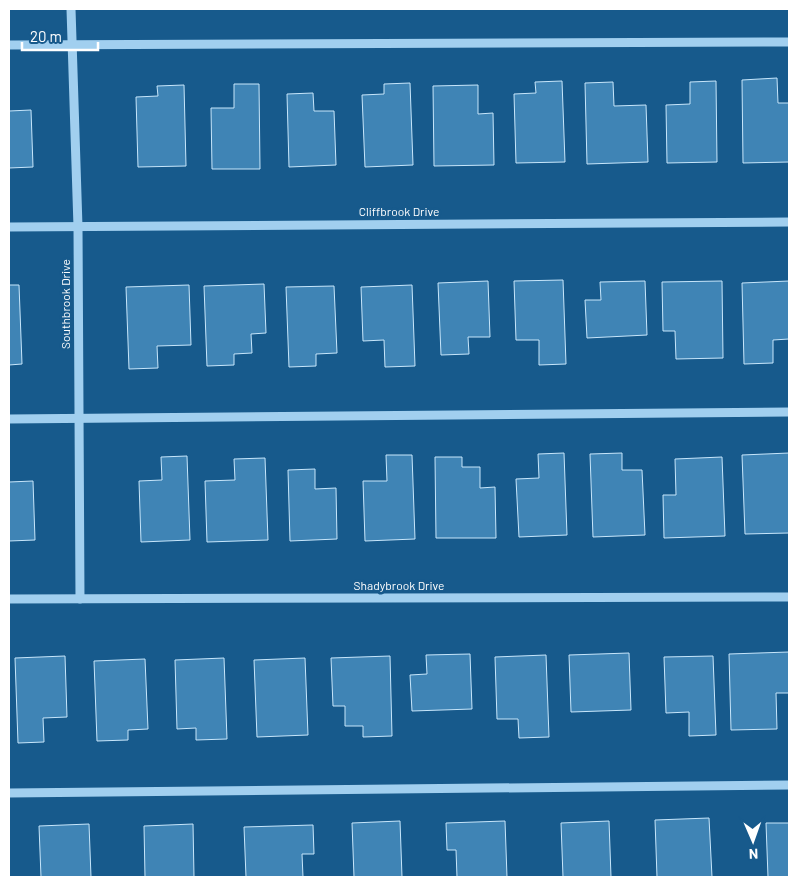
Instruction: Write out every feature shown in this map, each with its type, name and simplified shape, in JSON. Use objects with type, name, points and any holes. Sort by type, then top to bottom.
[{"type":"street","name":"Southbrook Drive","points":[[72,9],[78,226],[80,599]]},
{"type":"street","points":[[9,45],[72,43],[789,42]]},
{"type":"street","name":"Cliffbrook Drive","points":[[9,227],[789,222]]},
{"type":"street","points":[[9,419],[789,412]]},
{"type":"street","name":"Shadybrook Drive","points":[[9,599],[789,598]]},
{"type":"street","points":[[9,793],[789,785]]},
{"type":"building","points":[[777,78],[778,103],[789,103],[789,162],[743,163],[742,80]]},
{"type":"building","points":[[562,81],[565,162],[516,163],[514,94],[536,93],[535,82]]},
{"type":"building","points":[[716,81],[717,162],[667,163],[666,105],[690,104],[690,82]]},
{"type":"building","points":[[613,82],[614,106],[646,105],[648,162],[587,164],[585,83]]},
{"type":"building","points":[[410,83],[413,165],[365,167],[362,95],[384,94],[384,84]]},
{"type":"building","points":[[234,84],[259,84],[260,169],[212,169],[211,108],[234,108]]},
{"type":"building","points":[[184,85],[186,166],[138,167],[136,97],[158,96],[157,86]]},
{"type":"building","points":[[478,85],[478,114],[493,113],[494,165],[434,166],[433,86]]},
{"type":"building","points":[[313,93],[314,111],[334,111],[336,165],[289,167],[287,94]]},
{"type":"building","points":[[31,110],[33,167],[9,168],[9,111]]},
{"type":"building","points":[[563,280],[566,364],[539,365],[539,340],[516,340],[514,281]]},
{"type":"building","points":[[488,281],[490,337],[468,337],[469,354],[441,355],[438,283]]},
{"type":"building","points":[[645,281],[647,335],[587,338],[585,300],[601,300],[600,282]]},
{"type":"building","points":[[722,281],[723,358],[676,359],[675,331],[663,331],[662,282]]},
{"type":"building","points":[[789,281],[789,339],[773,340],[773,363],[744,364],[742,283]]},
{"type":"building","points":[[264,284],[266,333],[251,334],[252,353],[234,354],[234,365],[207,366],[204,286]]},
{"type":"building","points":[[9,285],[19,285],[22,364],[9,365]]},
{"type":"building","points":[[189,285],[191,345],[157,346],[158,368],[129,369],[126,287]]},
{"type":"building","points":[[412,285],[415,366],[385,367],[384,340],[363,341],[361,287]]},
{"type":"building","points":[[334,286],[337,353],[316,354],[316,366],[289,367],[286,287]]},
{"type":"building","points":[[564,453],[567,535],[519,537],[516,479],[539,478],[538,454]]},
{"type":"building","points":[[622,453],[622,470],[642,470],[645,535],[593,537],[590,454]]},
{"type":"building","points":[[789,453],[789,533],[745,534],[742,455]]},
{"type":"building","points":[[386,455],[412,455],[415,539],[365,541],[363,481],[387,481]]},
{"type":"building","points":[[187,456],[190,540],[141,542],[139,481],[162,480],[161,457]]},
{"type":"building","points":[[435,457],[462,457],[462,467],[480,467],[480,488],[495,487],[496,538],[436,538]]},
{"type":"building","points":[[722,457],[725,536],[664,538],[663,495],[676,495],[675,459]]},
{"type":"building","points":[[265,458],[268,540],[207,542],[205,481],[235,480],[234,459]]},
{"type":"building","points":[[315,469],[315,489],[336,488],[337,539],[290,541],[288,470]]},
{"type":"building","points":[[33,481],[35,540],[9,541],[9,482]]},
{"type":"building","points":[[789,652],[789,693],[776,693],[777,729],[731,730],[729,654]]},
{"type":"building","points":[[629,653],[631,710],[571,712],[569,655]]},
{"type":"building","points":[[470,654],[472,709],[412,711],[410,675],[427,674],[426,655]]},
{"type":"building","points":[[546,655],[549,737],[519,738],[518,719],[497,719],[495,657]]},
{"type":"building","points":[[65,656],[67,717],[43,718],[44,742],[18,743],[15,658]]},
{"type":"building","points":[[390,656],[392,736],[363,737],[363,726],[345,726],[345,706],[333,706],[331,658]]},
{"type":"building","points":[[713,656],[716,735],[689,736],[689,712],[666,713],[664,657]]},
{"type":"building","points":[[224,658],[227,739],[196,740],[196,728],[177,729],[175,660]]},
{"type":"building","points":[[305,658],[308,735],[257,737],[254,660]]},
{"type":"building","points":[[145,659],[148,729],[128,730],[128,740],[97,741],[94,661]]},
{"type":"building","points":[[709,818],[712,877],[657,877],[655,820]]},
{"type":"building","points":[[400,821],[402,877],[354,877],[352,823]]},
{"type":"building","points":[[505,821],[507,877],[457,877],[456,850],[447,850],[446,823]]},
{"type":"building","points":[[609,821],[611,877],[563,877],[561,823]]},
{"type":"building","points":[[766,823],[789,823],[789,877],[768,877]]},
{"type":"building","points":[[89,824],[91,877],[41,877],[39,826]]},
{"type":"building","points":[[193,824],[194,877],[145,877],[144,826]]},
{"type":"building","points":[[313,825],[314,854],[302,854],[303,877],[246,877],[244,827]]}]
